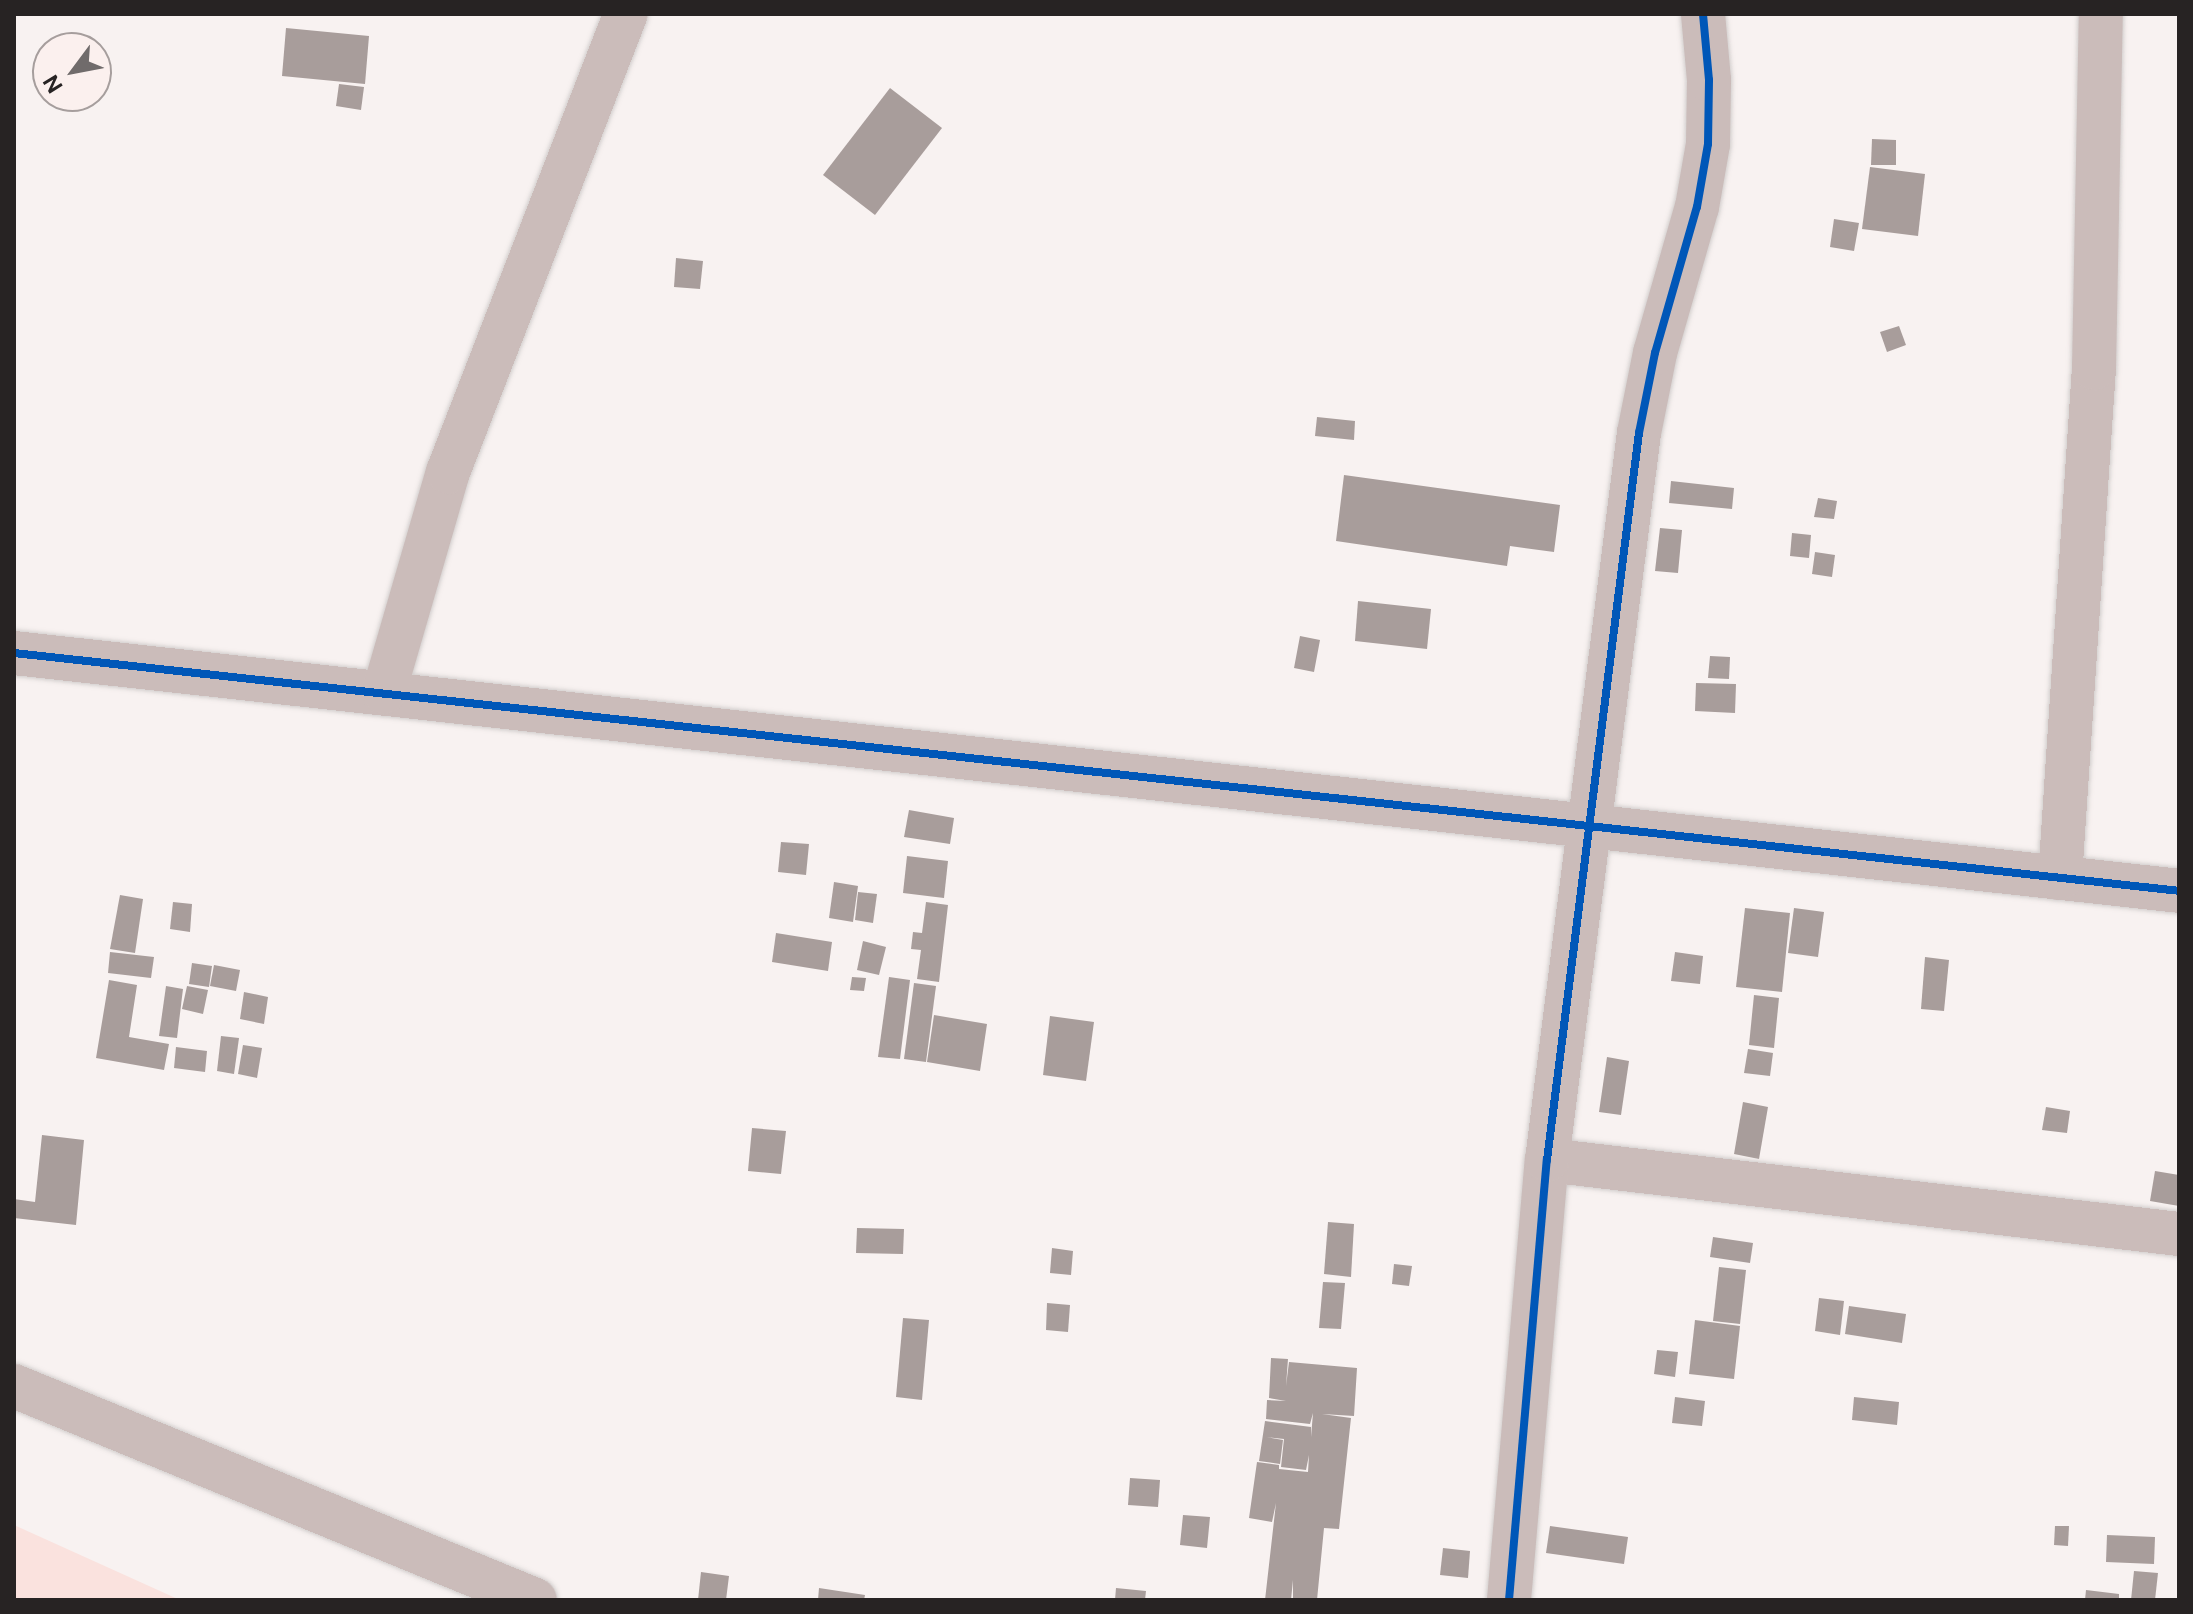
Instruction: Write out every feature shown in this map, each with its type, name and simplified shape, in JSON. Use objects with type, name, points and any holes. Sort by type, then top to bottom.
[{"type":"street","points":[[384,692],[448,472],[626,14]]},
{"type":"street","points":[[1509,1600],[1547,1160],[1643,406],[1697,207],[1708,144],[1709,80],[1703,14]]},
{"type":"street","points":[[2060,878],[2094,368],[2101,14]]},
{"type":"street","points":[[14,653],[2179,891]]},
{"type":"street","points":[[1547,1160],[2179,1234]]},
{"type":"street","points":[[14,1386],[535,1600]]},
{"type":"shaded area","points":[[14,1525],[180,1600],[14,1600]]},
{"type":"building","points":[[286,28],[369,36],[365,84],[282,76]]},
{"type":"building","points":[[339,84],[364,87],[361,110],[336,106]]},
{"type":"building","points":[[890,88],[942,128],[875,215],[823,175]]},
{"type":"building","points":[[1872,139],[1896,140],[1896,165],[1871,165]]},
{"type":"building","points":[[1870,167],[1925,174],[1918,236],[1862,229]]},
{"type":"building","points":[[1834,219],[1859,223],[1854,251],[1830,247]]},
{"type":"building","points":[[676,258],[703,261],[700,289],[674,287]]},
{"type":"building","points":[[1899,326],[1906,345],[1887,352],[1880,332]]},
{"type":"building","points":[[1317,417],[1355,421],[1354,440],[1315,436]]},
{"type":"building","points":[[1344,475],[1560,505],[1554,552],[1510,546],[1507,566],[1336,541]]},
{"type":"building","points":[[1671,481],[1734,488],[1732,509],[1669,503]]},
{"type":"building","points":[[1818,498],[1837,501],[1834,519],[1814,517]]},
{"type":"building","points":[[1660,528],[1682,530],[1678,573],[1655,571]]},
{"type":"building","points":[[1792,533],[1811,535],[1809,558],[1790,556]]},
{"type":"building","points":[[1815,552],[1835,555],[1832,577],[1812,574]]},
{"type":"building","points":[[1358,601],[1431,609],[1427,649],[1355,641]]},
{"type":"building","points":[[1300,636],[1320,640],[1314,672],[1294,668]]},
{"type":"building","points":[[1710,656],[1730,657],[1729,679],[1708,678]]},
{"type":"building","points":[[1696,683],[1736,684],[1735,713],[1695,711]]},
{"type":"building","points":[[909,810],[954,818],[950,844],[904,837]]},
{"type":"building","points":[[781,842],[809,844],[806,875],[778,872]]},
{"type":"building","points":[[907,856],[948,861],[944,898],[903,893]]},
{"type":"building","points":[[834,882],[858,886],[853,922],[829,918]]},
{"type":"building","points":[[858,892],[877,894],[873,923],[855,920]]},
{"type":"building","points":[[120,895],[143,899],[135,953],[110,949]]},
{"type":"building","points":[[173,902],[192,904],[190,932],[170,929]]},
{"type":"building","points":[[926,902],[948,905],[939,982],[917,979],[921,950],[911,949],[913,932],[922,933]]},
{"type":"building","points":[[1745,908],[1790,913],[1782,992],[1736,987]]},
{"type":"building","points":[[1794,908],[1824,912],[1818,957],[1788,953]]},
{"type":"building","points":[[776,933],[832,942],[828,971],[772,962]]},
{"type":"building","points":[[863,941],[886,947],[879,975],[857,970]]},
{"type":"building","points":[[110,952],[154,957],[151,978],[108,973]]},
{"type":"building","points":[[1675,952],[1703,956],[1700,984],[1671,981]]},
{"type":"building","points":[[1925,957],[1949,960],[1944,1011],[1921,1009]]},
{"type":"building","points":[[192,963],[212,966],[209,987],[189,984]]},
{"type":"building","points":[[214,965],[240,970],[236,991],[210,986]]},
{"type":"building","points":[[852,977],[866,978],[864,991],[850,990]]},
{"type":"building","points":[[889,977],[910,980],[900,1059],[878,1057]]},
{"type":"building","points":[[109,980],[137,985],[129,1037],[169,1044],[164,1070],[96,1058]]},
{"type":"building","points":[[914,983],[936,986],[926,1062],[904,1059]]},
{"type":"building","points":[[166,986],[183,989],[177,1038],[159,1036]]},
{"type":"building","points":[[187,986],[208,990],[203,1014],[182,1009]]},
{"type":"building","points":[[244,992],[268,997],[264,1024],[240,1019]]},
{"type":"building","points":[[1754,995],[1779,998],[1774,1048],[1749,1045]]},
{"type":"building","points":[[934,1015],[987,1024],[980,1071],[927,1062]]},
{"type":"building","points":[[1050,1016],[1094,1022],[1086,1081],[1043,1075]]},
{"type":"building","points":[[221,1036],[239,1038],[234,1074],[217,1071]]},
{"type":"building","points":[[243,1045],[262,1048],[257,1078],[238,1074]]},
{"type":"building","points":[[176,1047],[207,1051],[205,1072],[174,1068]]},
{"type":"building","points":[[1748,1049],[1773,1053],[1770,1076],[1744,1073]]},
{"type":"building","points":[[1607,1057],[1629,1061],[1621,1115],[1599,1112]]},
{"type":"building","points":[[1743,1102],[1768,1107],[1759,1159],[1734,1154]]},
{"type":"building","points":[[2046,1107],[2070,1111],[2067,1133],[2042,1130]]},
{"type":"building","points":[[752,1128],[786,1131],[781,1174],[748,1171]]},
{"type":"building","points":[[42,1135],[84,1140],[76,1225],[14,1218],[14,1199],[35,1202]]},
{"type":"building","points":[[2155,1171],[2179,1175],[2179,1206],[2150,1201]]},
{"type":"building","points":[[1328,1222],[1354,1224],[1351,1277],[1324,1274]]},
{"type":"building","points":[[857,1228],[904,1229],[903,1254],[856,1253]]},
{"type":"building","points":[[1713,1237],[1753,1243],[1750,1263],[1710,1257]]},
{"type":"building","points":[[1052,1248],[1073,1251],[1071,1275],[1050,1273]]},
{"type":"building","points":[[1394,1264],[1412,1266],[1409,1286],[1392,1284]]},
{"type":"building","points":[[1719,1267],[1746,1270],[1740,1324],[1713,1321]]},
{"type":"building","points":[[1323,1282],[1345,1283],[1341,1329],[1319,1328]]},
{"type":"building","points":[[1819,1298],[1844,1301],[1840,1335],[1815,1331]]},
{"type":"building","points":[[1047,1303],[1070,1305],[1068,1332],[1046,1330]]},
{"type":"building","points":[[1849,1306],[1906,1314],[1902,1343],[1845,1334]]},
{"type":"building","points":[[903,1318],[929,1320],[922,1400],[896,1397]]},
{"type":"building","points":[[1695,1320],[1740,1326],[1734,1379],[1689,1374]]},
{"type":"building","points":[[1657,1350],[1678,1352],[1675,1377],[1654,1374]]},
{"type":"building","points":[[1271,1358],[1288,1359],[1286,1386],[1289,1362],[1357,1368],[1354,1416],[1322,1414],[1351,1418],[1339,1529],[1324,1528],[1317,1600],[1293,1600],[1293,1580],[1291,1600],[1265,1600],[1276,1503],[1272,1522],[1249,1518],[1257,1462],[1279,1465],[1279,1469],[1308,1472],[1309,1455],[1306,1470],[1281,1467],[1284,1439],[1266,1437],[1283,1440],[1280,1464],[1259,1461],[1265,1421],[1311,1427],[1311,1437],[1313,1413],[1310,1424],[1266,1419],[1267,1400],[1286,1401],[1269,1398]]},
{"type":"building","points":[[1675,1397],[1705,1401],[1702,1426],[1672,1423]]},
{"type":"building","points":[[1854,1397],[1899,1402],[1897,1425],[1852,1420]]},
{"type":"building","points":[[1130,1478],[1160,1480],[1158,1507],[1128,1505]]},
{"type":"building","points":[[1183,1515],[1210,1517],[1207,1548],[1180,1545]]},
{"type":"building","points":[[1550,1526],[1628,1537],[1624,1564],[1546,1553]]},
{"type":"building","points":[[2055,1526],[2069,1526],[2068,1546],[2054,1545]]},
{"type":"building","points":[[2107,1535],[2155,1537],[2154,1564],[2106,1562]]},
{"type":"building","points":[[1443,1548],[1470,1551],[1468,1578],[1440,1575]]},
{"type":"building","points":[[2134,1571],[2158,1573],[2155,1600],[2131,1600]]},
{"type":"building","points":[[701,1572],[729,1576],[726,1600],[698,1600]]},
{"type":"building","points":[[819,1588],[865,1595],[864,1600],[818,1600]]},
{"type":"building","points":[[1116,1588],[1146,1591],[1145,1600],[1115,1600]]},
{"type":"building","points":[[2086,1590],[2119,1594],[2119,1600],[2085,1600]]},
{"type":"cycle path","points":[[1509,1600],[1547,1160],[1639,433],[1655,353],[1697,207],[1708,144],[1709,80],[1703,14]]},
{"type":"cycle path","points":[[14,653],[2179,891]]}]
